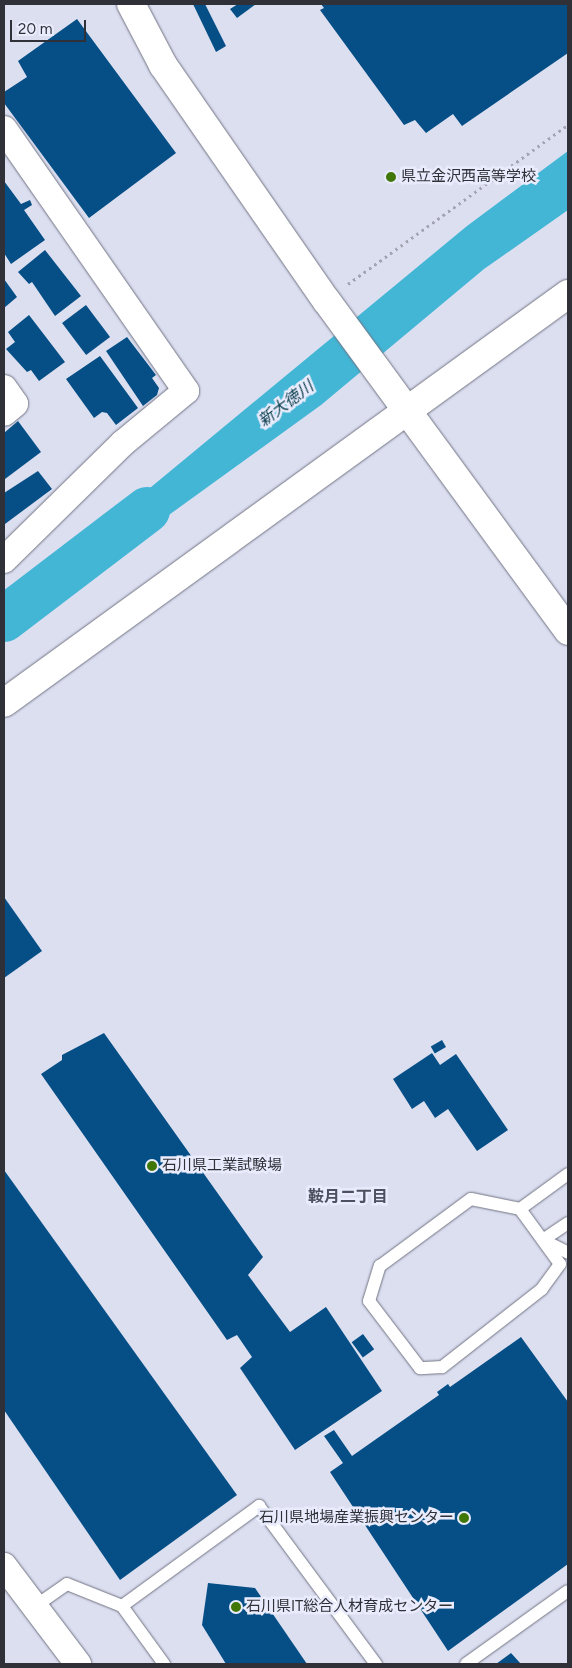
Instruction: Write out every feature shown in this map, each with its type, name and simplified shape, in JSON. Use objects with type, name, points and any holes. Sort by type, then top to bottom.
[{"type":"street","points":[[131,4],[163,65],[326,300],[568,631]]},
{"type":"street","points":[[4,129],[186,391],[123,443],[4,560]]},
{"type":"street","points":[[4,703],[568,294]]},
{"type":"street","points":[[4,388],[15,404],[4,413]]},
{"type":"street","points":[[4,1566],[78,1664]]},
{"type":"lane","points":[[520,1209],[568,1174]]},
{"type":"lane","points":[[471,1199],[520,1209],[560,1264],[542,1289],[442,1367],[420,1368],[369,1301],[380,1266],[471,1199]]},
{"type":"lane","points":[[543,1240],[568,1223]]},
{"type":"lane","points":[[543,1240],[568,1253]]},
{"type":"lane","points":[[122,1606],[259,1506],[376,1664]]},
{"type":"lane","points":[[34,1607],[67,1584],[122,1606],[164,1664]]},
{"type":"lane","points":[[466,1664],[568,1591]]},
{"type":"path","points":[[326,300],[568,125]]},
{"type":"water","points":[[568,151],[568,210],[484,269],[321,405],[108,559],[87,540],[467,226]]},
{"type":"building","points":[[193,4],[205,4],[226,46],[216,52]]},
{"type":"building","points":[[238,4],[256,4],[237,18],[230,9]]},
{"type":"building","points":[[321,4],[568,4],[568,53],[462,126],[453,114],[426,133],[415,120],[404,125],[320,10],[324,8]]},
{"type":"building","points":[[77,19],[176,153],[89,218],[4,103],[4,92],[27,77],[18,61]]},
{"type":"building","points":[[4,181],[21,204],[30,200],[32,205],[24,210],[45,240],[11,264],[4,253]]},
{"type":"building","points":[[45,250],[81,296],[55,316],[32,282],[29,284],[18,272]]},
{"type":"building","points":[[4,279],[17,297],[4,308]]},
{"type":"building","points":[[86,305],[110,337],[86,355],[62,323]]},
{"type":"building","points":[[29,315],[65,362],[39,381],[31,370],[27,372],[6,349],[15,342],[8,332]]},
{"type":"building","points":[[127,337],[156,375],[152,378],[159,388],[157,395],[143,406],[106,351]]},
{"type":"building","points":[[100,356],[138,408],[116,425],[107,413],[102,412],[94,418],[66,379]]},
{"type":"building","points":[[18,421],[41,452],[5,479],[4,433]]},
{"type":"building","points":[[38,471],[52,489],[5,524],[4,493]]},
{"type":"building","points":[[4,897],[42,951],[4,978]]},
{"type":"building","name":"石川県工業試験場","points":[[104,1033],[263,1257],[248,1275],[290,1332],[326,1307],[382,1391],[295,1450],[240,1368],[252,1357],[237,1335],[227,1340],[41,1074],[62,1060],[62,1055]]},
{"type":"building","points":[[442,1040],[446,1047],[435,1053],[431,1046]]},
{"type":"building","points":[[432,1053],[440,1065],[456,1054],[508,1130],[477,1151],[448,1109],[435,1118],[424,1101],[412,1109],[393,1079]]},
{"type":"building","points":[[4,1170],[237,1495],[120,1580],[4,1410]]},
{"type":"building","points":[[363,1334],[374,1349],[363,1358],[352,1342]]},
{"type":"building","name":"石川県地場産業振興センター","points":[[521,1337],[568,1402],[568,1564],[448,1651],[330,1472],[343,1463],[324,1436],[334,1430],[352,1456],[439,1395],[437,1392],[448,1384],[450,1387]]},
{"type":"building","name":"石川県IT総合人材育成センター","points":[[208,1583],[255,1588],[307,1664],[226,1664],[202,1625]]},
{"type":"building","points":[[511,1653],[521,1664],[496,1664]]},
{"type":"waterway","name":"新大徳川","points":[[4,619],[147,510]]},
{"type":"place","name":"県立金沢西高等学校","points":[[391,177]]},
{"type":"place","name":"石川県工業試験場","points":[[152,1166]]},
{"type":"place","name":"石川県地場産業振興センター","points":[[464,1518]]},
{"type":"place","name":"石川県IT総合人材育成センター","points":[[236,1607]]},
{"type":"district","name":"鞍月二丁目","points":[[348,1197]]}]
